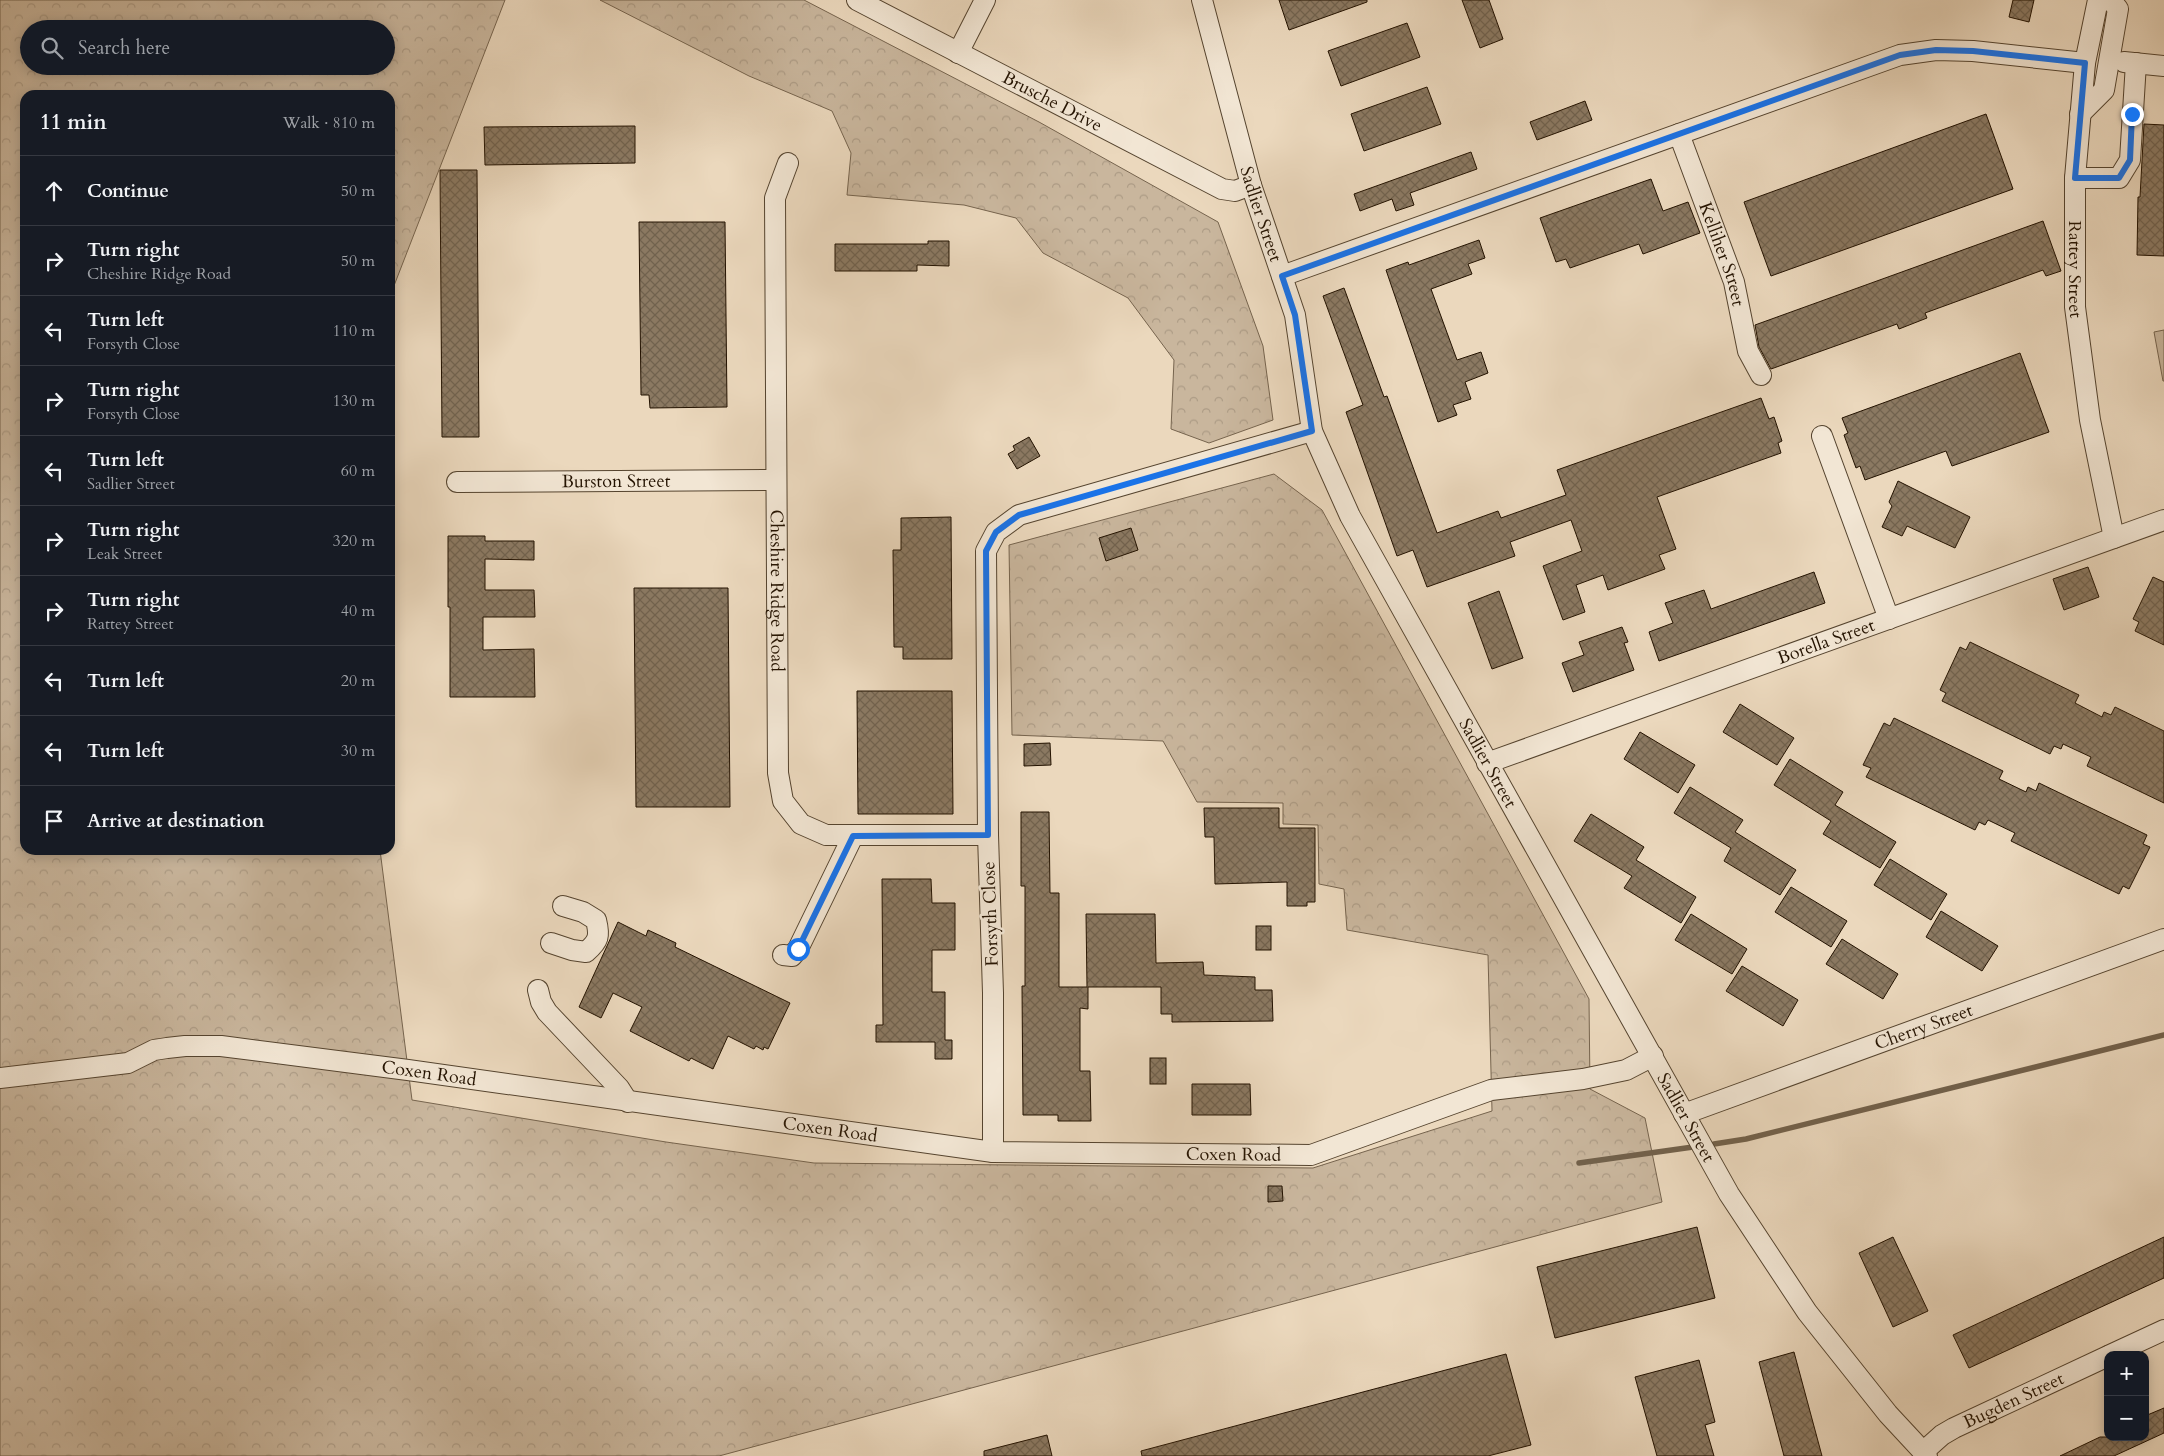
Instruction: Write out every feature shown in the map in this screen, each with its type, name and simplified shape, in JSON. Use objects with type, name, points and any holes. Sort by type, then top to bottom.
[{"type":"lane","name":"Brusche Drive","points":[[857,0],[1222,189],[1235,191],[1251,185]]},
{"type":"lane","points":[[958,53],[985,0]]},
{"type":"lane","name":"Sadlier Street","points":[[1202,0],[1251,185],[1295,315],[1312,431],[1350,516],[1653,1056],[1728,1194],[1784,1280],[1855,1374],[1888,1414],[1925,1454]]},
{"type":"lane","name":"Rattey Street","points":[[2098,0],[2085,63],[2080,114],[2075,178],[2074,307],[2090,420],[2114,538]]},
{"type":"lane","points":[[2080,114],[2104,90],[2118,8],[2111,0]]},
{"type":"lane","points":[[1282,276],[1900,55],[1936,50],[1973,51],[2085,63]]},
{"type":"lane","points":[[2109,60],[2164,66]]},
{"type":"lane","points":[[2075,178],[2119,178],[2130,160],[2136,63]]},
{"type":"lane","name":"Kelliher Street","points":[[1679,134],[1734,282],[1748,351],[1761,375]]},
{"type":"lane","name":"Cheshire Ridge Road","points":[[788,163],[774,198],[778,773],[783,801],[802,824],[826,835],[988,835]]},
{"type":"lane","name":"Forsyth Close","points":[[993,1152],[993,993],[988,835],[986,551],[996,532],[1019,515],[1312,431]]},
{"type":"lane","points":[[1822,436],[1889,618]]},
{"type":"lane","name":"Burston Street","points":[[457,482],[776,480]]},
{"type":"lane","name":"Borella Street","points":[[1487,763],[2164,520]]},
{"type":"lane","points":[[783,955],[792,956],[798,949],[853,836]]},
{"type":"lane","points":[[551,943],[572,950],[586,952],[595,944],[599,932],[596,920],[583,912],[562,906]]},
{"type":"lane","name":"Cherry Street","points":[[1684,1114],[2164,939]]},
{"type":"lane","points":[[538,990],[541,1002],[547,1012],[619,1088],[628,1102]]},
{"type":"lane","name":"Coxen Road","points":[[0,1078],[128,1063],[154,1050],[185,1046],[211,1046],[398,1069],[993,1152],[1311,1155],[1491,1090],[1583,1079],[1626,1070],[1653,1056]]},
{"type":"lane","name":"Bugden Street","points":[[2118,1351],[2164,1330]]},
{"type":"lane","name":"Bugden Street","points":[[1925,1454],[1942,1435],[1954,1428],[2104,1357]]},
{"type":"green space","points":[[0,0],[505,0],[395,283],[395,90],[20,90],[20,855],[381,855],[412,1100],[666,1142],[814,1163],[1313,1168],[1492,1111],[1488,955],[1347,930],[1344,889],[1319,884],[1318,825],[1283,824],[1283,803],[1197,802],[1163,741],[1012,735],[1009,545],[1274,474],[1322,510],[1589,999],[1590,1089],[1645,1118],[1662,1202],[719,1456],[0,1456]]},
{"type":"green space","points":[[600,0],[804,0],[1039,122],[1218,222],[1263,346],[1273,420],[1209,443],[1171,429],[1174,360],[1128,298],[1043,253],[1016,218],[964,205],[847,195],[851,153],[832,111],[749,76]]},
{"type":"green space","points":[[2164,330],[2164,381],[2163,381],[2154,332]]},
{"type":"building","points":[[1279,0],[1367,0],[1367,2],[1289,30]]},
{"type":"building","points":[[1462,0],[1489,0],[1503,39],[1480,48]]},
{"type":"building","points":[[2013,0],[2034,0],[2029,22],[2009,17]]},
{"type":"building","points":[[1407,23],[1420,57],[1341,86],[1328,51]]},
{"type":"building","points":[[1427,87],[1441,124],[1364,151],[1351,114]]},
{"type":"building","points":[[1585,101],[1592,120],[1537,140],[1530,122]]},
{"type":"building","points":[[1986,114],[2013,189],[1771,276],[1744,202]]},
{"type":"building","points":[[2144,124],[2164,125],[2164,256],[2137,255],[2138,197],[2140,197]]},
{"type":"building","points":[[635,126],[635,163],[485,165],[484,127]]},
{"type":"building","points":[[1471,152],[1477,169],[1410,193],[1414,205],[1396,211],[1392,199],[1360,211],[1354,194]]},
{"type":"building","points":[[440,170],[477,170],[479,437],[442,437]]},
{"type":"building","points":[[1651,179],[1663,211],[1688,202],[1700,233],[1643,254],[1639,244],[1570,268],[1566,259],[1556,262],[1540,218]]},
{"type":"building","points":[[2043,221],[2061,271],[2046,276],[2043,270],[1925,313],[1927,318],[1899,329],[1897,324],[1771,369],[1759,347],[1755,325]]},
{"type":"building","points":[[639,222],[725,222],[727,407],[650,408],[649,395],[641,395]]},
{"type":"building","points":[[1479,240],[1485,258],[1468,264],[1472,274],[1431,289],[1457,360],[1481,352],[1488,373],[1465,382],[1471,399],[1453,405],[1457,415],[1438,422],[1386,270],[1408,262],[1409,265]]},
{"type":"building","points":[[928,241],[949,241],[949,266],[917,265],[917,271],[835,271],[835,244],[928,244]]},
{"type":"building","points":[[1344,288],[1384,397],[1387,396],[1437,533],[1498,511],[1501,518],[1566,495],[1557,470],[1761,398],[1769,419],[1774,417],[1782,441],[1778,443],[1781,453],[1657,497],[1676,549],[1659,555],[1665,569],[1608,590],[1603,575],[1576,585],[1585,612],[1563,620],[1543,566],[1582,551],[1571,520],[1510,542],[1515,556],[1427,587],[1413,550],[1397,556],[1346,412],[1363,405],[1323,296]]},
{"type":"building","points":[[2020,353],[2049,432],[1952,466],[1946,451],[1865,480],[1860,466],[1856,468],[1844,435],[1848,433],[1842,418]]},
{"type":"building","points":[[1029,437],[1040,456],[1017,469],[1008,454],[1015,450],[1013,446]]},
{"type":"building","points":[[1898,481],[1970,517],[1955,548],[1907,526],[1902,536],[1882,527],[1892,506],[1889,502]]},
{"type":"building","points":[[951,517],[952,659],[903,659],[903,647],[894,647],[893,550],[901,550],[901,518]]},
{"type":"building","points":[[1131,528],[1138,550],[1106,561],[1099,538]]},
{"type":"building","points":[[448,536],[485,536],[485,541],[534,541],[534,560],[485,559],[485,590],[534,590],[535,617],[483,617],[483,650],[534,649],[535,697],[450,697]]},
{"type":"building","points":[[2088,567],[2099,597],[2064,610],[2053,579]]},
{"type":"building","points":[[1814,572],[1825,603],[1659,661],[1649,632],[1673,623],[1665,603],[1704,590],[1711,609]]},
{"type":"building","points":[[2153,577],[2164,582],[2164,645],[2135,631],[2139,622],[2133,619]]},
{"type":"building","points":[[634,588],[728,588],[730,807],[636,807]]},
{"type":"building","points":[[1499,591],[1523,658],[1492,669],[1468,603]]},
{"type":"building","points":[[1622,627],[1628,642],[1624,643],[1634,670],[1573,692],[1562,663],[1584,655],[1579,642]]},
{"type":"building","points":[[1970,642],[2079,695],[2075,703],[2102,717],[2104,712],[2111,715],[2115,707],[2164,731],[2164,803],[2087,766],[2091,757],[2063,744],[2061,749],[2054,746],[2050,754],[1942,701],[1946,693],[1940,690],[1960,647],[1966,650]]},
{"type":"building","points":[[857,691],[952,691],[953,814],[858,814]]},
{"type":"building","points":[[1740,704],[1794,738],[1777,765],[1723,732]]},
{"type":"building","points":[[1894,718],[2003,771],[1999,779],[2026,792],[2028,787],[2036,791],[2039,783],[2147,835],[2143,844],[2150,847],[2129,889],[2123,886],[2119,894],[2011,841],[2015,833],[1988,820],[1985,825],[1979,822],[1975,830],[1866,777],[1871,768],[1863,765],[1884,723],[1890,726]]},
{"type":"building","points":[[1640,732],[1695,765],[1678,793],[1624,759]]},
{"type":"building","points":[[1050,743],[1051,765],[1024,766],[1024,744]]},
{"type":"building","points":[[1790,759],[1843,792],[1835,805],[1896,842],[1880,868],[1823,834],[1831,821],[1774,785]]},
{"type":"building","points":[[1690,787],[1743,820],[1735,832],[1796,870],[1780,895],[1724,861],[1731,848],[1674,813]]},
{"type":"building","points":[[1204,808],[1279,808],[1279,828],[1315,828],[1315,902],[1307,902],[1307,906],[1287,906],[1287,882],[1215,884],[1214,837],[1205,837]]},
{"type":"building","points":[[1021,812],[1049,812],[1050,893],[1059,893],[1059,987],[1087,987],[1086,914],[1155,914],[1156,963],[1203,962],[1204,975],[1255,977],[1255,990],[1272,990],[1273,1021],[1172,1022],[1172,1014],[1161,1014],[1161,987],[1088,987],[1088,1009],[1080,1008],[1080,1071],[1090,1071],[1091,1121],[1058,1121],[1058,1115],[1023,1115],[1022,986],[1025,986],[1025,886],[1021,886]]},
{"type":"building","points":[[1591,814],[1644,847],[1636,860],[1696,897],[1681,923],[1624,888],[1632,876],[1574,841]]},
{"type":"building","points":[[1890,859],[1947,894],[1931,920],[1874,885]]},
{"type":"building","points":[[882,879],[931,879],[932,903],[955,903],[955,950],[932,950],[932,992],[945,992],[945,1040],[952,1040],[952,1059],[935,1059],[935,1042],[876,1042],[876,1025],[883,1025]]},
{"type":"building","points":[[1791,887],[1847,921],[1831,947],[1775,912]]},
{"type":"building","points":[[1941,911],[1998,946],[1982,971],[1926,937]]},
{"type":"building","points":[[1691,914],[1747,949],[1732,974],[1675,940]]},
{"type":"building","points":[[618,922],[646,936],[648,930],[676,943],[675,947],[790,1003],[768,1049],[764,1047],[763,1050],[756,1046],[754,1049],[728,1036],[713,1069],[691,1058],[689,1061],[630,1031],[642,1007],[613,993],[601,1018],[579,1007]]},
{"type":"building","points":[[1256,926],[1271,926],[1271,950],[1256,950]]},
{"type":"building","points":[[1842,939],[1898,974],[1883,999],[1826,964]]},
{"type":"building","points":[[1742,966],[1798,1000],[1783,1026],[1726,991]]},
{"type":"building","points":[[1150,1058],[1166,1058],[1166,1084],[1150,1084]]},
{"type":"building","points":[[1192,1084],[1250,1084],[1251,1115],[1192,1115]]},
{"type":"building","points":[[1268,1186],[1282,1186],[1283,1201],[1268,1202]]},
{"type":"building","points":[[1697,1227],[1715,1298],[1555,1338],[1537,1267]]},
{"type":"building","points":[[1893,1237],[1928,1311],[1893,1327],[1859,1253]]},
{"type":"building","points":[[2164,1237],[2164,1278],[1969,1368],[1953,1335]]},
{"type":"building","points":[[1794,1352],[1822,1456],[1784,1456],[1759,1362]]},
{"type":"building","points":[[1506,1354],[1531,1445],[1488,1456],[1142,1456],[1141,1451]]},
{"type":"building","points":[[1699,1360],[1715,1422],[1705,1425],[1714,1456],[1657,1456],[1635,1377]]},
{"type":"building","points":[[2164,1408],[2164,1433],[2149,1440],[2149,1414]]},
{"type":"building","points":[[1047,1435],[1052,1456],[984,1456],[984,1451]]},
{"type":"building","points":[[2100,1437],[2104,1437],[2104,1441],[2147,1441],[2114,1456],[2060,1456]]},
{"type":"waterway","points":[[1714,1144],[1746,1139],[2164,1035]]},
{"type":"waterway","points":[[1579,1163],[1693,1147]]},
{"type":"route","points":[[798,949],[853,836],[988,835],[986,551],[996,532],[1019,515],[1312,431],[1295,315],[1282,276],[1900,55],[1936,50],[1973,51],[2085,63],[2075,178],[2119,178],[2130,160],[2132,114]]}]
